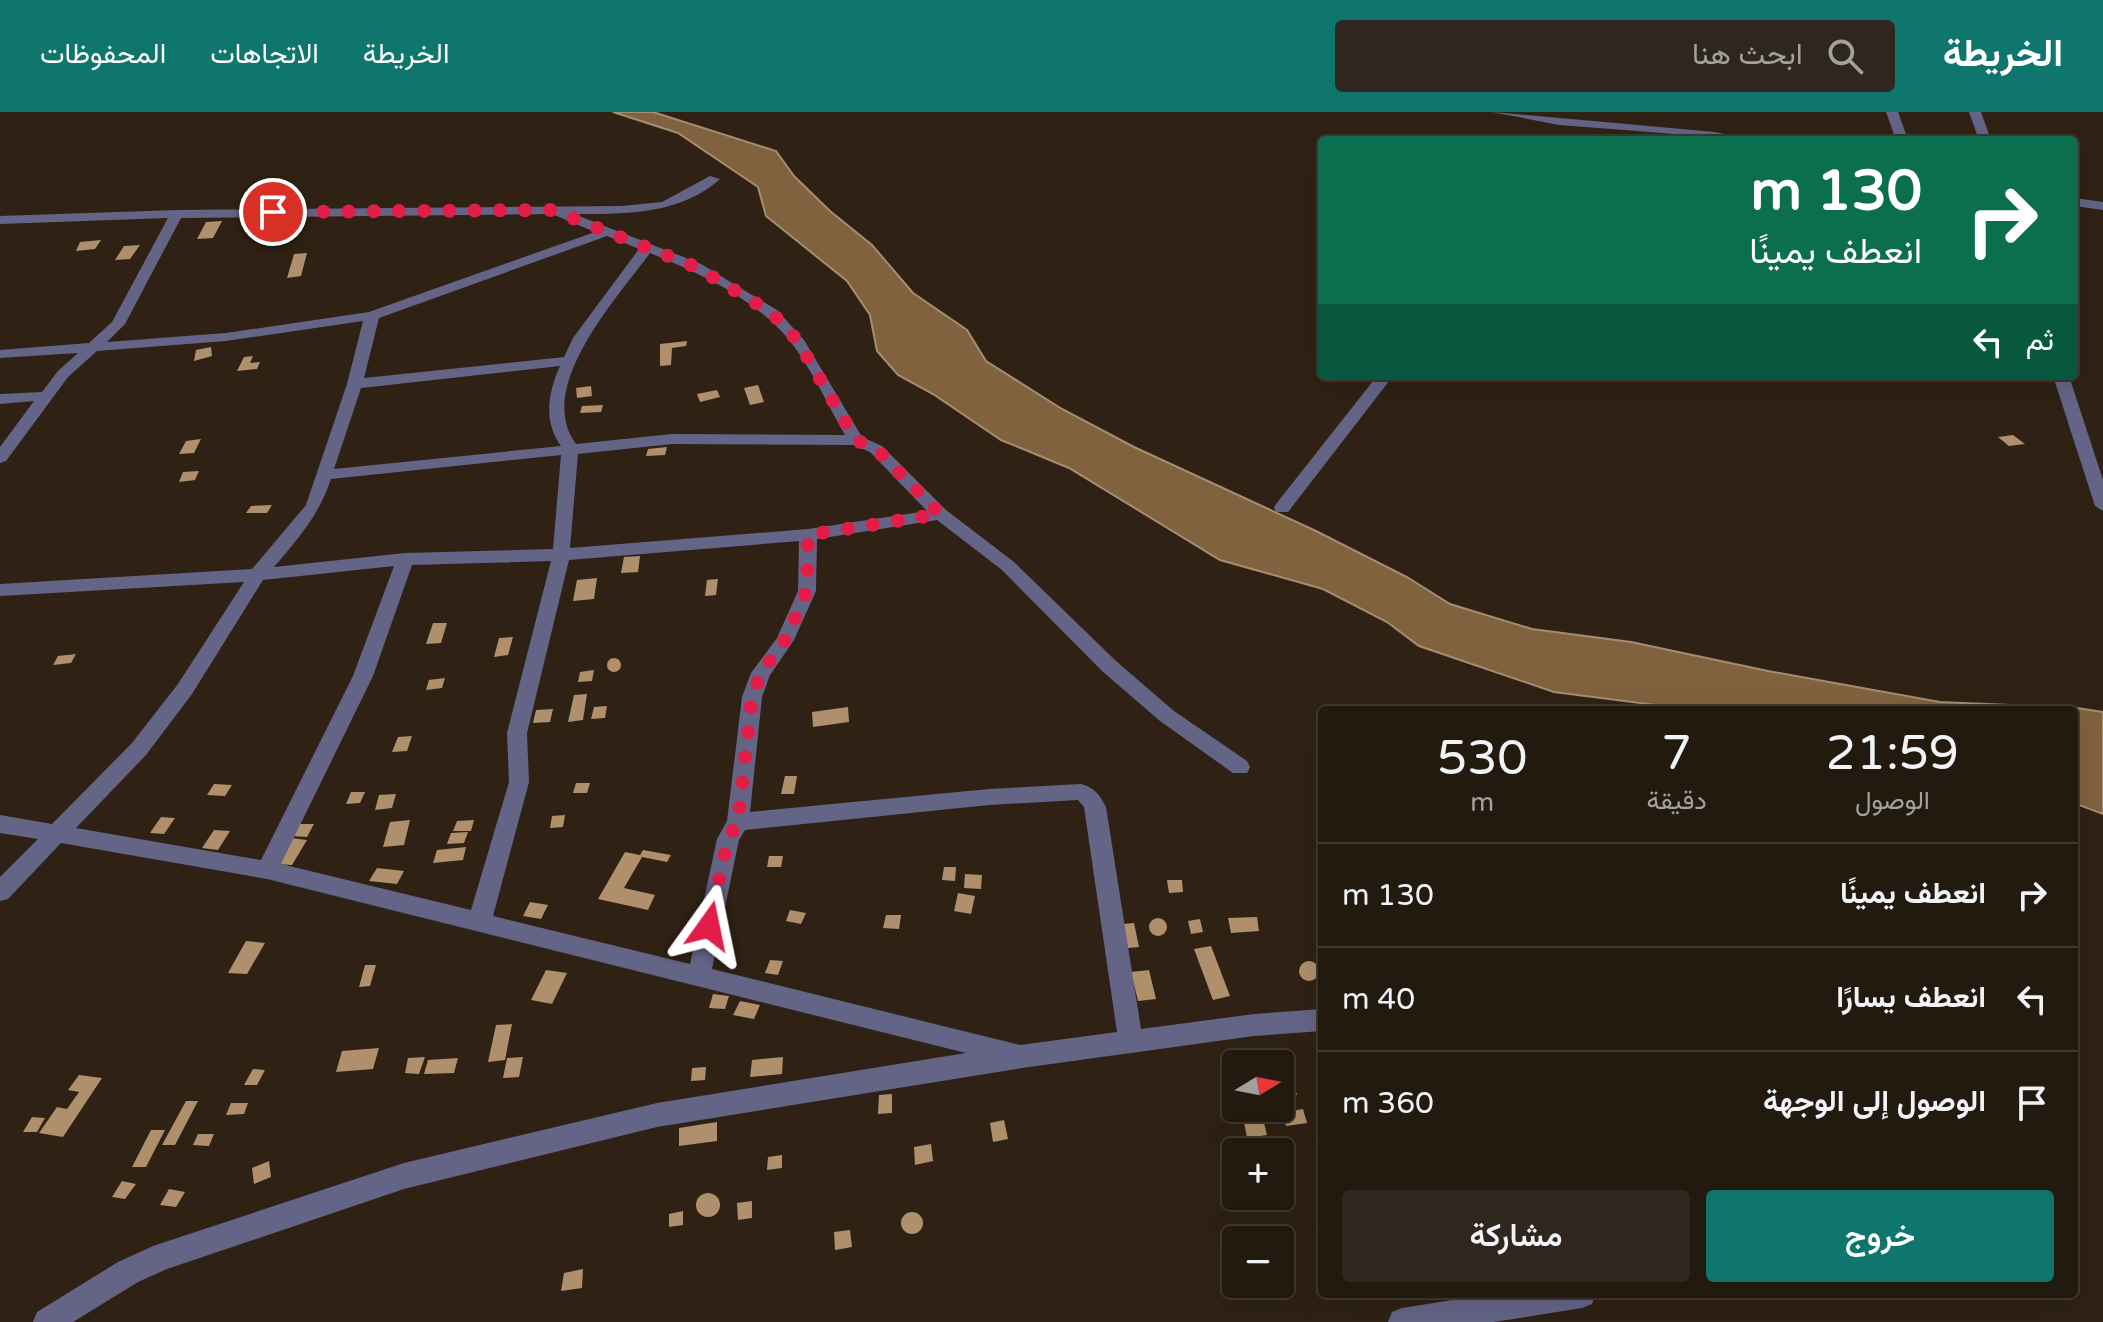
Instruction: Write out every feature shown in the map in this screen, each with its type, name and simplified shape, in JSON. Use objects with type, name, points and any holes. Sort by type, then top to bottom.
[{"type":"street","points":[[1498,112],[1533,120],[1695,131],[1723,136]]},
{"type":"street","points":[[1892,112],[1901,136]]},
{"type":"street","points":[[1975,112],[1984,136]]},
{"type":"street","points":[[0,220],[177,214],[621,210],[665,205],[714,179]]},
{"type":"street","points":[[2078,203],[2103,206]]},
{"type":"street","points":[[552,210],[603,233],[696,267],[772,313],[797,340],[856,440]]},
{"type":"street","points":[[0,458],[63,374],[118,324],[177,214]]},
{"type":"street","points":[[0,354],[226,337],[372,316],[603,233]]},
{"type":"street","points":[[479,923],[519,782],[517,733],[561,555],[570,447],[558,431],[557,391],[578,341],[647,248]]},
{"type":"street","points":[[0,892],[139,749],[185,689],[257,575],[306,519],[314,505],[355,384],[372,316]]},
{"type":"street","points":[[355,384],[569,361]]},
{"type":"street","points":[[1282,508],[1382,380]]},
{"type":"street","points":[[2062,380],[2103,506]]},
{"type":"street","points":[[0,399],[47,396]]},
{"type":"street","points":[[323,475],[570,447],[688,438],[856,440],[876,449],[940,514],[1008,566],[1109,666],[1167,716],[1240,767]]},
{"type":"street","points":[[0,590],[257,575],[405,559],[561,555],[808,535],[940,514]]},
{"type":"street","points":[[699,976],[728,839],[738,822],[752,697],[761,673],[785,640],[807,591],[808,535]]},
{"type":"street","points":[[267,870],[363,676],[405,559]]},
{"type":"street","points":[[738,822],[1049,792],[1081,792],[1090,797],[1095,807],[1131,1042]]},
{"type":"street","points":[[0,824],[267,870],[1022,1056]]},
{"type":"street","points":[[47,1322],[128,1272],[163,1256],[404,1176],[657,1115],[1022,1056],[1254,1025],[1318,1020]]},
{"type":"street","points":[[1402,1322],[1516,1298]]},
{"type":"shaded area","points":[[613,112],[653,112],[776,151],[794,176],[872,245],[913,293],[967,330],[986,361],[1062,409],[1134,447],[1316,531],[1407,577],[1450,604],[1532,629],[1631,642],[1940,702],[2031,706],[1664,706],[1554,692],[1419,646],[1387,622],[1323,589],[1220,560],[1069,468],[1001,440],[933,394],[898,375],[877,351],[870,315],[847,281],[766,216],[758,187],[678,133]]},
{"type":"shaded area","points":[[2078,708],[2103,712],[2103,814],[2078,805]]},
{"type":"building","points":[[222,221],[213,238],[197,239],[206,222]]},
{"type":"building","points":[[101,240],[95,249],[76,251],[80,242]]},
{"type":"building","points":[[140,245],[130,259],[115,260],[124,246]]},
{"type":"building","points":[[307,253],[301,276],[287,278],[294,254]]},
{"type":"building","points":[[687,341],[686,346],[672,348],[671,365],[660,366],[660,344]]},
{"type":"building","points":[[211,347],[212,356],[194,361],[196,350]]},
{"type":"building","points":[[253,356],[250,363],[260,362],[257,369],[237,371],[244,357]]},
{"type":"building","points":[[758,385],[764,402],[750,405],[744,388]]},
{"type":"building","points":[[591,386],[592,396],[577,398],[576,388]]},
{"type":"building","points":[[717,390],[720,397],[700,402],[697,394]]},
{"type":"building","points":[[603,405],[601,412],[580,413],[582,406]]},
{"type":"building","points":[[2013,435],[2025,444],[2009,446],[1998,437]]},
{"type":"building","points":[[201,439],[194,453],[179,454],[186,441]]},
{"type":"building","points":[[667,447],[665,455],[646,456],[648,449]]},
{"type":"building","points":[[199,471],[195,480],[179,482],[183,472]]},
{"type":"building","points":[[272,505],[267,513],[246,513],[251,506]]},
{"type":"building","points":[[640,556],[638,572],[621,573],[624,557]]},
{"type":"building","points":[[597,578],[594,599],[573,601],[577,580]]},
{"type":"building","points":[[718,579],[716,595],[705,596],[707,580]]},
{"type":"building","points":[[433,623],[447,623],[441,643],[426,644]]},
{"type":"building","points":[[513,637],[508,655],[494,657],[499,638]]},
{"type":"building","points":[[76,654],[71,663],[53,665],[58,656]]},
{"type":"building","points":[[614,658],[621,665],[614,672],[607,665]]},
{"type":"building","points":[[594,670],[592,681],[578,682],[580,672]]},
{"type":"building","points":[[445,678],[442,688],[426,690],[429,680]]},
{"type":"building","points":[[587,694],[583,720],[568,722],[574,695]]},
{"type":"building","points":[[607,706],[605,718],[591,719],[594,707]]},
{"type":"building","points":[[848,707],[849,722],[813,727],[812,712]]},
{"type":"building","points":[[553,709],[550,722],[533,723],[536,710]]},
{"type":"building","points":[[412,736],[407,751],[392,752],[398,737]]},
{"type":"building","points":[[785,776],[797,776],[794,794],[781,794]]},
{"type":"building","points":[[576,783],[590,783],[587,793],[573,793]]},
{"type":"building","points":[[214,784],[232,785],[225,796],[207,795]]},
{"type":"building","points":[[351,792],[365,792],[360,803],[346,804]]},
{"type":"building","points":[[396,794],[392,808],[375,810],[379,795]]},
{"type":"building","points":[[565,815],[563,827],[550,828],[552,816]]},
{"type":"building","points":[[161,817],[175,818],[164,834],[150,833]]},
{"type":"building","points":[[410,820],[404,845],[383,847],[390,822]]},
{"type":"building","points":[[474,820],[471,831],[453,831],[457,821]]},
{"type":"building","points":[[299,824],[314,824],[307,837],[292,836]]},
{"type":"building","points":[[214,830],[230,831],[218,850],[202,848]]},
{"type":"building","points":[[468,832],[464,843],[447,844],[451,833]]},
{"type":"building","points":[[291,838],[307,840],[292,865],[276,864]]},
{"type":"building","points":[[466,847],[463,860],[433,863],[437,850]]},
{"type":"building","points":[[643,850],[671,855],[667,862],[642,857],[624,888],[655,895],[648,910],[598,899],[625,852],[640,855]]},
{"type":"building","points":[[769,856],[783,856],[781,867],[767,867]]},
{"type":"building","points":[[944,867],[956,867],[955,881],[942,880]]},
{"type":"building","points":[[377,868],[404,871],[397,884],[369,881]]},
{"type":"building","points":[[965,874],[982,875],[981,889],[964,888]]},
{"type":"building","points":[[1167,880],[1182,880],[1183,892],[1169,893]]},
{"type":"building","points":[[958,893],[975,896],[971,914],[954,911]]},
{"type":"building","points":[[530,902],[548,905],[541,919],[523,916]]},
{"type":"building","points":[[790,910],[806,913],[801,924],[786,921]]},
{"type":"building","points":[[886,915],[901,915],[899,929],[883,928]]},
{"type":"building","points":[[1257,917],[1259,931],[1231,933],[1228,918]]},
{"type":"building","points":[[1154,918],[1162,918],[1167,927],[1165,934],[1154,936],[1149,931],[1149,923]]},
{"type":"building","points":[[1200,919],[1203,932],[1191,934],[1188,921]]},
{"type":"building","points":[[1134,923],[1139,947],[1128,948],[1123,924]]},
{"type":"building","points":[[246,941],[265,943],[247,974],[228,973]]},
{"type":"building","points":[[1211,946],[1230,996],[1213,1000],[1194,949]]},
{"type":"building","points":[[770,960],[783,961],[778,975],[765,973]]},
{"type":"building","points":[[1309,961],[1316,964],[1316,978],[1309,981],[1302,978],[1299,971],[1302,964]]},
{"type":"building","points":[[365,965],[376,965],[370,986],[359,987]]},
{"type":"building","points":[[546,970],[567,973],[552,1004],[531,1000]]},
{"type":"building","points":[[1149,970],[1156,999],[1138,1001],[1131,972]]},
{"type":"building","points":[[713,994],[729,996],[725,1009],[709,1008]]},
{"type":"building","points":[[740,1001],[760,1005],[754,1019],[733,1015]]},
{"type":"building","points":[[512,1024],[505,1060],[488,1062],[496,1025]]},
{"type":"building","points":[[379,1048],[373,1069],[336,1072],[342,1051]]},
{"type":"building","points":[[425,1057],[419,1074],[405,1073],[408,1058]]},
{"type":"building","points":[[523,1057],[519,1077],[503,1078],[507,1058]]},
{"type":"building","points":[[783,1057],[782,1074],[750,1077],[752,1060]]},
{"type":"building","points":[[458,1058],[454,1073],[424,1074],[428,1060]]},
{"type":"building","points":[[706,1067],[705,1080],[691,1081],[692,1068]]},
{"type":"building","points":[[253,1069],[265,1070],[257,1085],[244,1085]]},
{"type":"building","points":[[79,1075],[102,1078],[63,1137],[39,1133],[57,1107],[67,1109],[79,1092],[68,1090]]},
{"type":"building","points":[[892,1094],[892,1113],[878,1114],[879,1095]]},
{"type":"building","points":[[186,1101],[198,1101],[175,1145],[162,1145]]},
{"type":"building","points":[[231,1103],[248,1103],[244,1114],[226,1115]]},
{"type":"building","points":[[1303,1109],[1307,1123],[1286,1126],[1285,1122],[1294,1122],[1294,1111]]},
{"type":"building","points":[[32,1117],[45,1118],[37,1132],[23,1132]]},
{"type":"building","points":[[1004,1120],[1008,1139],[993,1142],[990,1123]]},
{"type":"building","points":[[717,1122],[717,1141],[679,1146],[679,1128]]},
{"type":"building","points":[[1244,1122],[1264,1122],[1267,1135],[1247,1138]]},
{"type":"building","points":[[151,1130],[165,1130],[146,1167],[132,1167]]},
{"type":"building","points":[[198,1134],[214,1134],[209,1146],[193,1145]]},
{"type":"building","points":[[931,1144],[933,1161],[915,1165],[914,1147]]},
{"type":"building","points":[[782,1155],[782,1168],[767,1170],[768,1157]]},
{"type":"building","points":[[269,1161],[271,1177],[254,1184],[252,1168]]},
{"type":"building","points":[[122,1181],[136,1184],[125,1199],[112,1197]]},
{"type":"building","points":[[169,1189],[185,1192],[176,1207],[160,1205]]},
{"type":"building","points":[[708,1193],[719,1200],[720,1205],[713,1216],[708,1217],[697,1210],[696,1205],[703,1194]]},
{"type":"building","points":[[752,1201],[752,1218],[738,1220],[737,1203]]},
{"type":"building","points":[[683,1211],[683,1225],[669,1227],[669,1214]]},
{"type":"building","points":[[912,1212],[920,1215],[923,1223],[920,1231],[912,1234],[904,1231],[901,1223],[904,1215]]},
{"type":"building","points":[[850,1230],[852,1247],[835,1250],[834,1232]]},
{"type":"building","points":[[583,1269],[582,1288],[561,1291],[564,1273]]},
{"type":"route","points":[[273,212],[552,210],[603,233],[696,267],[772,313],[797,340],[856,440],[876,449],[940,514],[808,535],[807,591],[785,640],[761,673],[752,697],[738,822],[728,839],[709,926]]}]
